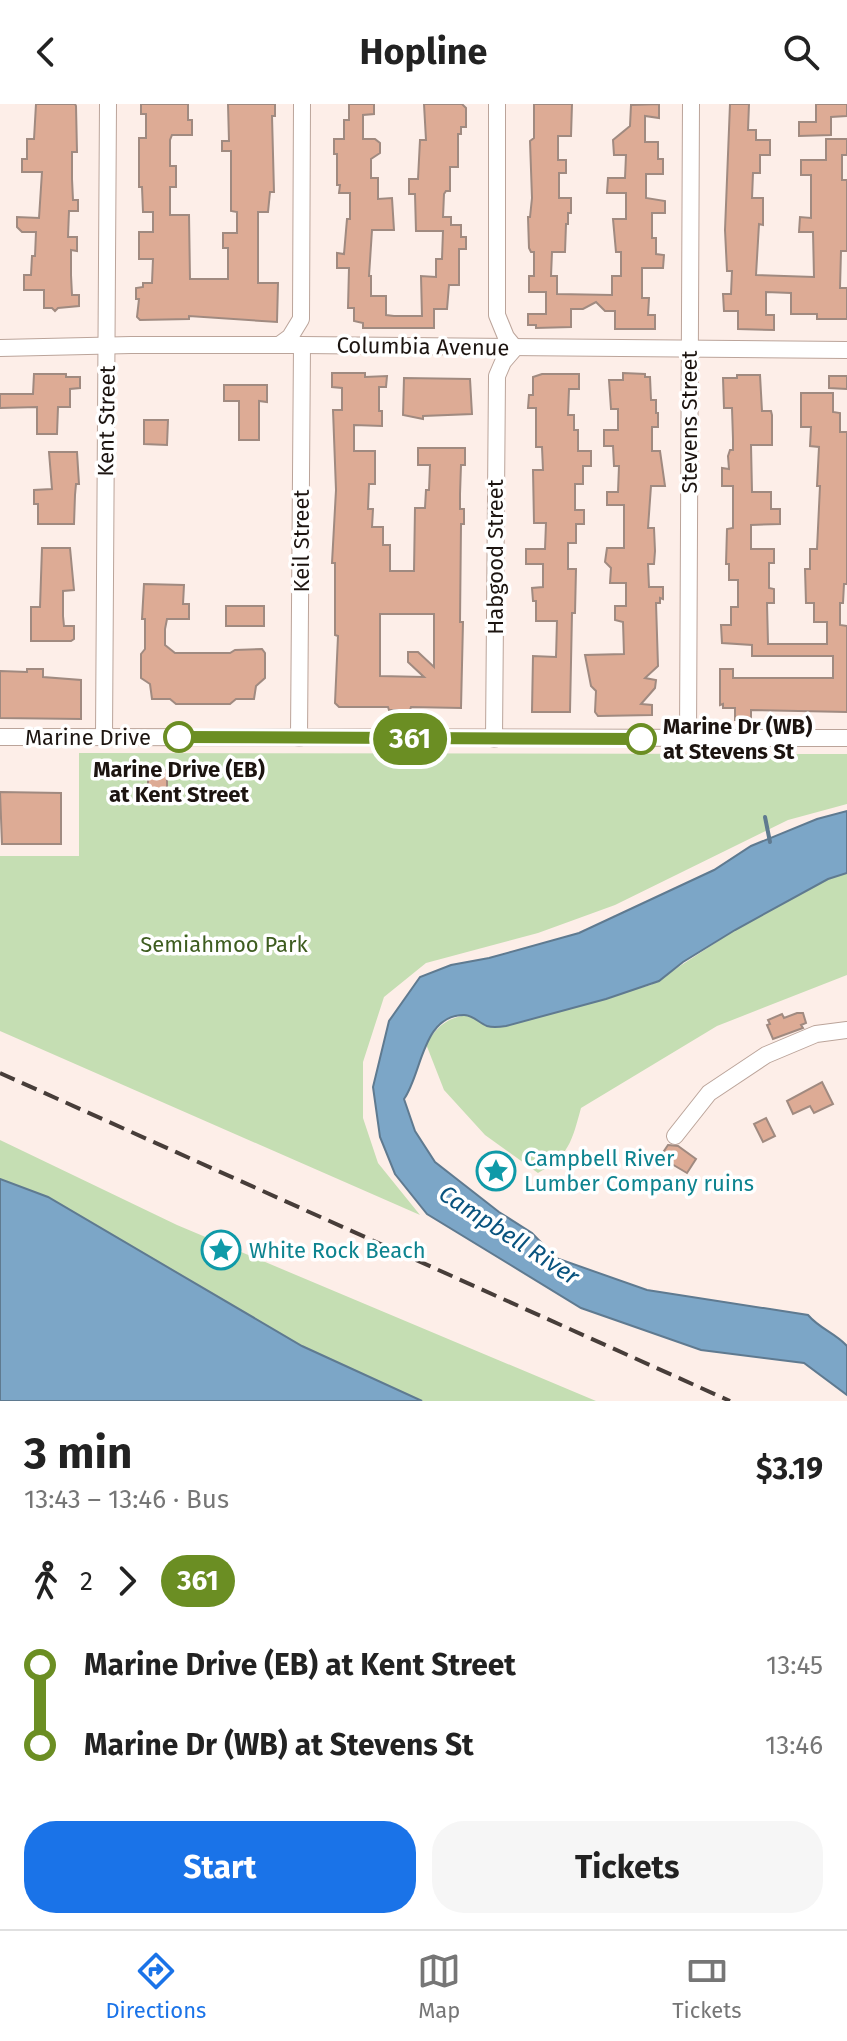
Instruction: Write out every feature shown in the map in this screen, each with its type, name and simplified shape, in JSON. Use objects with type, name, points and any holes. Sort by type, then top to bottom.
[{"type":"street","name":"Kent Street","points":[[104,737],[108,104]]},
{"type":"street","points":[[302,104],[301,319],[311,337],[322,345]]},
{"type":"street","points":[[497,104],[497,315],[506,337],[515,348],[503,362],[497,376]]},
{"type":"street","name":"Stevens Street","points":[[688,739],[691,104]]},
{"type":"street","points":[[497,315],[475,346],[487,357],[497,376]]},
{"type":"street","points":[[279,345],[290,337],[301,319]]},
{"type":"street","name":"Keil Street","points":[[299,738],[302,345]]},
{"type":"street","name":"Columbia Avenue","points":[[0,348],[322,345],[847,350]]},
{"type":"street","name":"Habgood Street","points":[[494,739],[497,376]]},
{"type":"street","name":"Marine Drive","points":[[0,737],[847,738]]},
{"type":"street","points":[[675,1136],[709,1093],[766,1055],[816,1034],[847,1030]]},
{"type":"green space","name":"Semiahmoo Park","points":[[79,753],[847,754],[847,804],[788,820],[615,905],[538,933],[426,963],[384,997],[363,1062],[363,1118],[378,1163],[420,1215],[0,1031],[0,856],[79,856]]},
{"type":"green space","points":[[847,873],[847,975],[717,1026],[581,1108],[575,1130],[563,1154],[538,1173],[485,1135],[444,1090],[426,1044],[448,1021],[468,1015],[478,1021],[567,1008],[651,985],[735,930],[828,879]]},
{"type":"green space","points":[[0,1140],[177,1225],[596,1401],[0,1401]]},
{"type":"water","name":"Campbell River","points":[[847,811],[847,873],[828,879],[735,930],[683,962],[659,981],[506,1026],[487,1026],[467,1015],[450,1018],[431,1035],[404,1099],[415,1131],[435,1162],[499,1212],[532,1233],[556,1258],[647,1290],[808,1315],[847,1346],[847,1395],[804,1363],[701,1350],[581,1308],[427,1214],[395,1174],[380,1137],[373,1087],[389,1021],[420,977],[451,965],[489,958],[579,933],[714,870],[751,846],[817,819]]},
{"type":"water","points":[[0,1179],[48,1197],[302,1346],[422,1401],[0,1401]]},
{"type":"building","points":[[36,104],[76,106],[77,152],[72,152],[72,179],[73,200],[78,200],[78,211],[69,211],[68,237],[77,237],[77,251],[71,250],[71,275],[72,295],[79,295],[79,306],[55,311],[44,308],[44,290],[24,290],[24,275],[31,275],[32,256],[35,256],[36,232],[22,232],[17,227],[17,217],[39,218],[42,172],[22,172],[22,159],[27,159],[27,139],[34,139]]},
{"type":"building","points":[[141,104],[188,104],[192,135],[172,135],[170,140],[170,166],[176,166],[176,187],[170,187],[170,215],[189,215],[190,279],[228,279],[228,248],[223,248],[223,233],[237,233],[237,212],[231,211],[231,151],[222,151],[222,141],[229,141],[228,104],[275,104],[275,116],[272,116],[274,192],[270,192],[268,212],[258,212],[258,283],[278,283],[277,322],[189,316],[189,319],[140,320],[137,317],[139,299],[136,299],[136,288],[143,287],[143,283],[152,283],[153,259],[139,259],[139,232],[153,232],[153,212],[143,212],[142,187],[139,187],[139,138],[146,138],[146,114],[141,114]]},
{"type":"building","points":[[349,104],[374,104],[374,114],[363,115],[363,139],[375,139],[380,143],[380,153],[371,159],[371,178],[378,178],[378,199],[392,198],[394,230],[372,230],[369,276],[371,296],[386,296],[386,315],[394,316],[422,316],[421,276],[436,277],[436,259],[442,259],[443,231],[416,231],[415,194],[409,194],[409,179],[418,179],[420,140],[426,140],[424,104],[462,104],[466,108],[466,127],[461,127],[461,134],[458,134],[458,167],[450,167],[450,191],[444,194],[443,217],[451,217],[451,225],[461,225],[461,237],[466,237],[466,249],[459,249],[459,285],[449,285],[447,309],[434,309],[434,328],[363,328],[363,323],[354,321],[354,308],[348,308],[349,268],[337,268],[337,253],[344,254],[347,219],[350,219],[350,193],[339,193],[334,139],[344,139],[344,120],[349,120]]},
{"type":"building","points":[[534,104],[572,104],[571,136],[558,136],[558,160],[566,160],[566,173],[559,173],[559,198],[571,198],[571,213],[568,213],[566,224],[565,252],[552,252],[551,276],[557,276],[557,294],[612,295],[612,276],[621,276],[621,252],[616,252],[613,219],[626,219],[626,193],[607,193],[608,178],[625,178],[626,155],[614,155],[613,140],[630,126],[631,105],[659,104],[659,118],[645,116],[645,142],[658,142],[658,159],[663,159],[663,174],[646,174],[646,198],[665,201],[665,213],[652,213],[652,238],[656,238],[656,254],[664,255],[663,268],[642,268],[642,298],[649,298],[648,315],[655,315],[655,329],[615,329],[615,311],[605,311],[596,302],[583,309],[571,309],[571,327],[536,328],[536,325],[528,325],[528,314],[546,314],[546,292],[529,292],[529,276],[534,276],[534,252],[529,248],[528,217],[532,198],[530,141],[534,138]]},
{"type":"building","points":[[730,104],[749,104],[748,130],[756,130],[756,140],[770,140],[770,155],[760,155],[760,173],[753,173],[752,198],[763,198],[763,225],[759,224],[756,275],[814,277],[813,232],[799,232],[800,217],[811,218],[811,175],[801,175],[801,160],[826,160],[826,139],[847,139],[847,155],[842,155],[842,180],[847,180],[847,251],[841,251],[840,288],[847,288],[847,319],[817,319],[817,314],[791,314],[791,293],[766,292],[766,315],[774,315],[774,330],[738,329],[738,311],[724,311],[723,294],[731,294],[732,271],[727,271],[725,230]]},
{"type":"building","points":[[816,104],[847,104],[847,116],[831,117],[831,135],[799,136],[799,122],[816,122]]},
{"type":"building","points":[[332,373],[387,376],[386,387],[379,387],[382,426],[354,425],[354,451],[375,451],[375,484],[369,484],[368,509],[373,509],[372,527],[383,527],[383,545],[390,545],[390,571],[414,571],[415,508],[425,508],[430,465],[418,465],[418,448],[465,448],[460,494],[460,509],[464,509],[464,524],[461,524],[461,708],[389,710],[388,707],[339,707],[335,703],[338,636],[335,635],[335,563],[332,563],[336,490],[333,410],[342,410],[342,388],[332,387]],"holes":[[[380,614],[434,614],[434,667],[418,652],[408,652],[408,662],[424,677],[380,676]]]},
{"type":"building","points":[[623,373],[650,377],[651,400],[656,400],[658,427],[652,427],[652,451],[660,451],[665,486],[651,486],[648,528],[654,528],[655,551],[654,564],[648,564],[649,587],[663,587],[663,599],[656,603],[658,666],[645,678],[656,680],[655,688],[641,704],[652,705],[652,715],[598,716],[595,712],[596,691],[591,686],[585,655],[624,654],[623,622],[615,620],[615,606],[626,606],[626,583],[610,583],[611,568],[605,562],[607,548],[624,548],[624,505],[607,505],[607,492],[618,492],[619,466],[614,466],[613,446],[604,446],[604,430],[618,430],[618,409],[611,409],[609,380],[623,380]]},
{"type":"building","points":[[34,374],[80,377],[80,388],[70,389],[70,407],[58,407],[57,434],[37,434],[37,407],[0,408],[0,394],[33,394]]},
{"type":"building","points":[[542,374],[579,374],[579,389],[569,389],[568,415],[574,415],[578,451],[591,451],[591,466],[583,466],[583,484],[575,484],[575,510],[584,510],[584,524],[576,524],[576,543],[568,543],[568,569],[576,569],[570,712],[532,712],[533,656],[556,657],[557,621],[536,621],[536,601],[533,601],[532,588],[543,587],[543,564],[526,564],[526,549],[545,549],[546,523],[534,523],[533,470],[543,470],[542,447],[536,447],[536,408],[528,408],[529,395],[533,395],[533,377]]},
{"type":"building","points":[[737,375],[760,375],[762,411],[771,411],[772,415],[772,445],[751,445],[752,492],[771,492],[771,509],[780,509],[780,524],[751,525],[751,549],[774,549],[774,563],[769,563],[769,588],[774,589],[774,603],[767,603],[768,644],[827,644],[827,622],[814,622],[814,603],[806,603],[805,569],[810,569],[810,549],[817,549],[820,486],[817,486],[819,447],[810,446],[811,427],[801,427],[801,393],[833,393],[833,412],[840,413],[840,432],[847,432],[847,584],[844,584],[843,603],[840,603],[840,625],[847,626],[847,712],[751,710],[751,720],[735,720],[735,708],[720,705],[720,669],[733,669],[733,678],[833,678],[833,656],[752,656],[752,645],[722,643],[721,625],[731,625],[731,607],[738,607],[738,580],[729,580],[729,564],[726,564],[727,529],[733,528],[733,486],[722,486],[722,468],[729,469],[728,456],[733,450],[732,408],[724,408],[723,378],[737,378]]},
{"type":"building","points":[[829,376],[847,376],[847,389],[829,388]]},
{"type":"building","points":[[404,378],[470,379],[472,414],[423,416],[423,419],[403,415]]},
{"type":"building","points":[[224,385],[267,385],[267,402],[259,401],[259,440],[239,440],[239,401],[224,401]]},
{"type":"building","points":[[144,420],[168,420],[167,445],[144,444]]},
{"type":"building","points":[[49,452],[77,452],[79,484],[76,484],[74,524],[38,524],[34,490],[52,489]]},
{"type":"building","points":[[42,548],[70,548],[74,590],[63,591],[63,616],[64,626],[74,626],[74,639],[71,641],[31,641],[31,607],[40,607]]},
{"type":"building","points":[[144,584],[184,585],[183,604],[189,604],[189,619],[167,619],[165,629],[165,645],[175,653],[230,653],[262,649],[265,653],[265,678],[256,686],[254,699],[236,699],[230,704],[176,704],[170,699],[152,699],[150,684],[141,678],[141,654],[145,649],[145,619],[142,619]]},
{"type":"building","points":[[226,606],[264,606],[264,626],[226,626]]},
{"type":"building","points":[[27,669],[43,669],[43,677],[81,680],[81,719],[0,718],[0,671],[27,672]]},
{"type":"building","points":[[148,770],[167,770],[167,795],[148,795]]},
{"type":"building","points":[[0,792],[61,793],[61,844],[2,844]]},
{"type":"building","points":[[803,1013],[806,1023],[801,1025],[803,1028],[773,1039],[768,1020],[782,1014],[784,1018]]},
{"type":"building","points":[[822,1082],[833,1104],[814,1113],[810,1106],[793,1114],[787,1101]]},
{"type":"building","points":[[766,1118],[775,1136],[763,1142],[754,1124]]},
{"type":"building","points":[[668,1145],[678,1146],[696,1159],[687,1173],[660,1157]]},
{"type":"waterway","points":[[765,817],[770,842]]},
{"type":"railway","points":[[0,1073],[730,1401]]},
{"type":"bus line","name":"361","points":[[179,737],[641,739]]},
{"type":"place","name":"Marine Drive (EB) at Kent Street","points":[[179,737]]},
{"type":"place","name":"Marine Dr (WB) at Stevens St","points":[[641,739]]},
{"type":"place","name":"Campbell River Lumber Company ruins","points":[[496,1171]]},
{"type":"place","name":"White Rock Beach","points":[[221,1250]]}]
